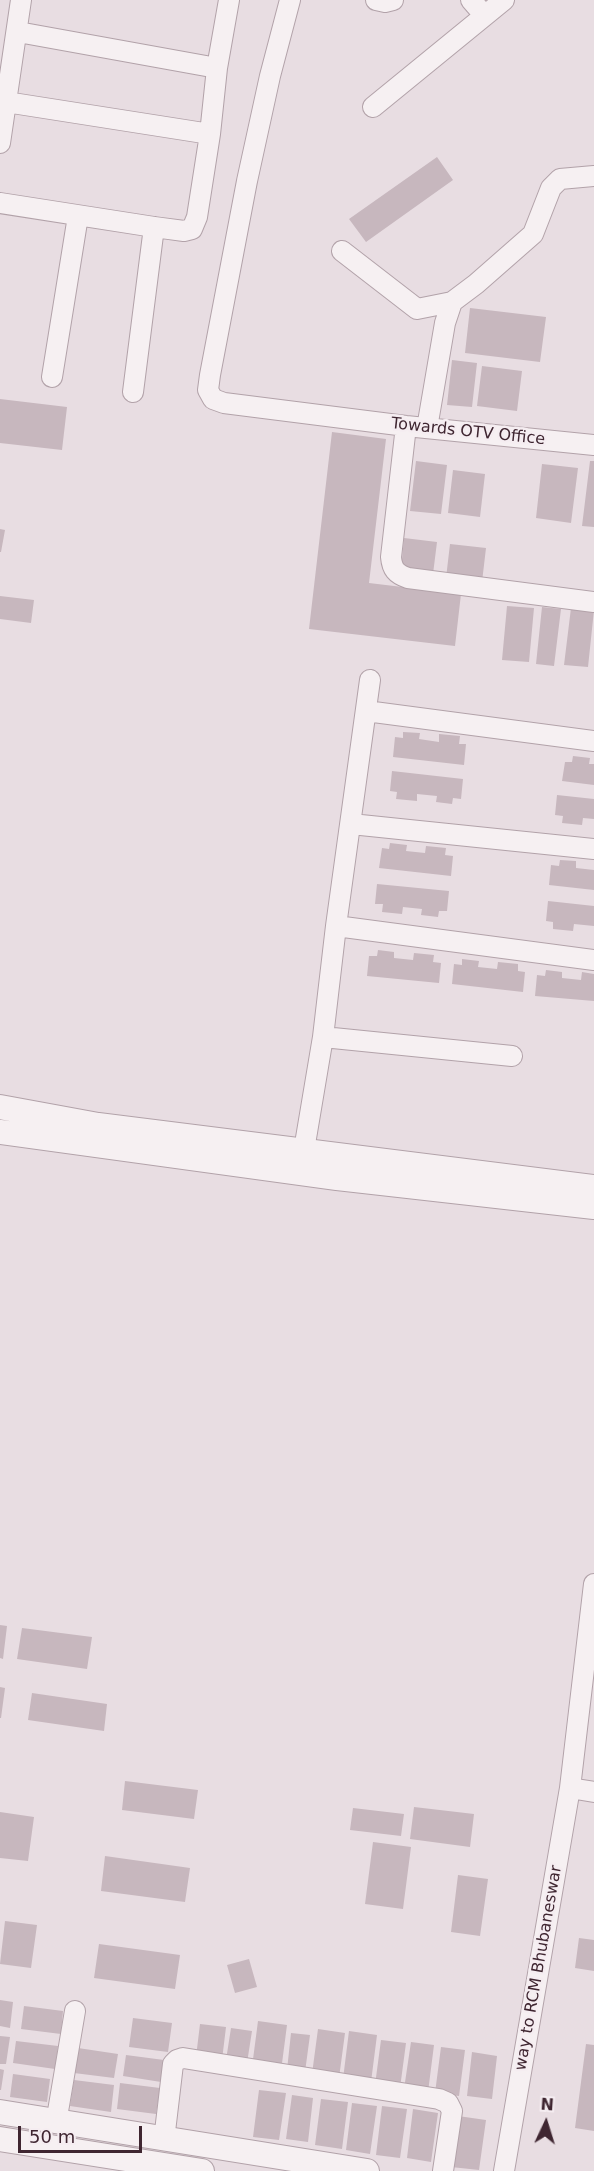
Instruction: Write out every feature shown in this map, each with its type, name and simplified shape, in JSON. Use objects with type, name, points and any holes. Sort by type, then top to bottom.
[{"type":"street","points":[[0,142],[18,33],[21,0]]},
{"type":"street","points":[[0,203],[154,227],[184,231],[192,229],[195,224],[210,134],[217,68],[229,0]]},
{"type":"street","name":"Towards OTV Office","points":[[290,0],[270,76],[247,181],[210,375],[208,390],[213,399],[224,403],[406,426],[594,445]]},
{"type":"street","points":[[376,0],[385,2],[393,0]]},
{"type":"street","points":[[471,0],[484,15]]},
{"type":"street","points":[[373,107],[504,0]]},
{"type":"street","points":[[18,33],[217,68]]},
{"type":"street","points":[[6,102],[210,134]]},
{"type":"street","points":[[342,251],[417,309],[452,302],[533,234],[551,188],[560,179],[594,176]]},
{"type":"street","points":[[52,377],[78,216]]},
{"type":"street","points":[[133,392],[154,227]]},
{"type":"street","points":[[428,428],[445,323],[452,302]]},
{"type":"street","points":[[406,426],[391,557],[392,567],[398,574],[408,578],[594,602]]},
{"type":"street","points":[[304,1150],[323,1037],[370,680]]},
{"type":"street","points":[[366,711],[594,741]]},
{"type":"street","points":[[351,824],[594,849]]},
{"type":"street","points":[[336,926],[594,960]]},
{"type":"street","points":[[323,1037],[512,1056]]},
{"type":"street","points":[[0,1107],[98,1125],[594,1187]]},
{"type":"street","points":[[0,1132],[337,1178],[594,1207]]},
{"type":"street","name":"way to RCM Bhubaneswar","points":[[504,2171],[570,1788],[594,1584]]},
{"type":"street","points":[[570,1788],[594,1792]]},
{"type":"street","points":[[56,2123],[75,2012]]},
{"type":"street","points":[[164,2140],[172,2064],[183,2058],[439,2099],[447,2103],[452,2111],[443,2171]]},
{"type":"street","points":[[0,2112],[56,2123],[367,2171]]},
{"type":"street","points":[[0,2139],[202,2171]]},
{"type":"building","points":[[437,157],[453,180],[366,242],[349,219]]},
{"type":"building","points":[[470,308],[546,317],[540,362],[465,353]]},
{"type":"building","points":[[452,360],[477,363],[472,407],[447,405]]},
{"type":"building","points":[[482,366],[522,371],[517,411],[477,406]]},
{"type":"building","points":[[0,399],[67,407],[62,450],[0,443]]},
{"type":"building","points":[[332,432],[386,439],[369,583],[461,594],[455,646],[309,629]]},
{"type":"building","points":[[416,461],[447,465],[441,514],[410,511]]},
{"type":"building","points":[[590,461],[594,461],[594,527],[582,526]]},
{"type":"building","points":[[542,464],[578,468],[571,523],[536,518]]},
{"type":"building","points":[[453,470],[485,474],[480,517],[448,513]]},
{"type":"building","points":[[0,529],[5,530],[1,552],[0,552]]},
{"type":"building","points":[[404,538],[437,542],[433,574],[401,570]]},
{"type":"building","points":[[450,544],[486,548],[482,582],[446,578]]},
{"type":"building","points":[[0,596],[34,600],[31,623],[0,619]]},
{"type":"building","points":[[507,606],[534,608],[529,662],[502,660]]},
{"type":"building","points":[[542,607],[561,609],[554,666],[536,664]]},
{"type":"building","points":[[571,608],[594,610],[588,667],[564,665]]},
{"type":"building","points":[[403,732],[420,733],[419,739],[439,742],[439,734],[460,736],[459,744],[466,744],[464,765],[393,757],[395,737],[403,738]]},
{"type":"building","points":[[573,756],[590,758],[589,764],[594,764],[594,785],[562,781],[565,762],[572,762]]},
{"type":"building","points":[[392,771],[463,779],[461,799],[453,798],[452,804],[436,802],[437,796],[417,794],[417,801],[396,799],[397,792],[390,791]]},
{"type":"building","points":[[557,795],[594,799],[594,819],[583,818],[582,825],[562,823],[563,816],[555,815]]},
{"type":"building","points":[[390,843],[407,845],[406,851],[425,853],[426,846],[446,848],[445,855],[453,856],[451,876],[379,868],[382,848],[389,849]]},
{"type":"building","points":[[560,860],[576,861],[576,868],[594,870],[594,890],[549,885],[551,865],[559,866]]},
{"type":"building","points":[[377,884],[449,891],[447,911],[439,911],[438,917],[421,915],[422,909],[403,907],[402,914],[382,912],[383,904],[375,904]]},
{"type":"building","points":[[548,901],[594,906],[594,926],[574,924],[573,931],[553,929],[553,922],[546,921]]},
{"type":"building","points":[[378,950],[394,952],[394,958],[413,960],[414,953],[434,955],[433,962],[441,963],[439,983],[367,976],[369,956],[377,956]]},
{"type":"building","points":[[462,959],[479,961],[478,967],[497,969],[498,962],[518,964],[518,971],[525,972],[523,992],[452,984],[454,964],[462,965]]},
{"type":"building","points":[[546,970],[562,972],[562,978],[581,980],[582,972],[594,974],[594,1001],[535,996],[537,975],[545,976]]},
{"type":"building","points":[[0,1625],[7,1626],[3,1659],[0,1658]]},
{"type":"building","points":[[22,1628],[92,1637],[87,1669],[17,1659]]},
{"type":"building","points":[[0,1687],[5,1688],[1,1718],[0,1718]]},
{"type":"building","points":[[32,1693],[107,1704],[104,1731],[28,1720]]},
{"type":"building","points":[[125,1781],[198,1790],[194,1819],[122,1810]]},
{"type":"building","points":[[414,1807],[474,1814],[470,1847],[410,1839]]},
{"type":"building","points":[[353,1808],[404,1814],[401,1836],[350,1830]]},
{"type":"building","points":[[0,1812],[34,1817],[28,1861],[0,1858]]},
{"type":"building","points":[[373,1842],[411,1847],[403,1909],[365,1904]]},
{"type":"building","points":[[105,1856],[190,1868],[185,1902],[101,1891]]},
{"type":"building","points":[[458,1875],[488,1879],[480,1936],[451,1932]]},
{"type":"building","points":[[5,1921],[37,1925],[31,1968],[0,1964]]},
{"type":"building","points":[[579,1938],[594,1940],[594,1971],[575,1968]]},
{"type":"building","points":[[99,1944],[180,1955],[175,1989],[94,1978]]},
{"type":"building","points":[[249,1959],[257,1987],[235,1993],[227,1965]]},
{"type":"building","points":[[0,2000],[13,2002],[10,2028],[0,2026]]},
{"type":"building","points":[[24,2006],[63,2011],[61,2034],[21,2029]]},
{"type":"building","points":[[133,2018],[172,2023],[168,2052],[129,2047]]},
{"type":"building","points":[[258,2021],[287,2025],[281,2071],[252,2067]]},
{"type":"building","points":[[200,2024],[226,2027],[222,2060],[196,2057]]},
{"type":"building","points":[[231,2028],[252,2031],[247,2063],[226,2060]]},
{"type":"building","points":[[318,2029],[345,2033],[339,2078],[312,2074]]},
{"type":"building","points":[[349,2031],[377,2035],[371,2082],[343,2079]]},
{"type":"building","points":[[291,2033],[310,2035],[305,2072],[287,2070]]},
{"type":"building","points":[[0,2036],[10,2037],[6,2064],[0,2064]]},
{"type":"building","points":[[381,2040],[406,2043],[400,2088],[375,2085]]},
{"type":"building","points":[[16,2041],[58,2046],[55,2069],[13,2063]]},
{"type":"building","points":[[411,2042],[434,2045],[428,2092],[404,2089]]},
{"type":"building","points":[[586,2044],[594,2045],[594,2131],[575,2128]]},
{"type":"building","points":[[441,2047],[465,2050],[459,2096],[435,2093]]},
{"type":"building","points":[[78,2048],[118,2054],[114,2078],[74,2073]]},
{"type":"building","points":[[472,2052],[497,2056],[492,2099],[467,2096]]},
{"type":"building","points":[[126,2055],[164,2060],[161,2082],[123,2076]]},
{"type":"building","points":[[0,2069],[4,2070],[1,2090],[0,2090]]},
{"type":"building","points":[[13,2074],[50,2079],[47,2102],[10,2097]]},
{"type":"building","points":[[74,2080],[114,2085],[111,2112],[70,2106]]},
{"type":"building","points":[[120,2083],[160,2088],[156,2114],[117,2109]]},
{"type":"building","points":[[259,2090],[286,2093],[279,2140],[253,2137]]},
{"type":"building","points":[[292,2095],[313,2098],[308,2142],[286,2139]]},
{"type":"building","points":[[321,2099],[348,2102],[342,2149],[315,2145]]},
{"type":"building","points":[[352,2103],[377,2106],[370,2154],[346,2150]]},
{"type":"building","points":[[382,2106],[407,2109],[400,2158],[376,2155]]},
{"type":"building","points":[[413,2109],[438,2113],[431,2162],[407,2158]]},
{"type":"building","points":[[458,2116],[486,2120],[479,2170],[451,2167]]}]
